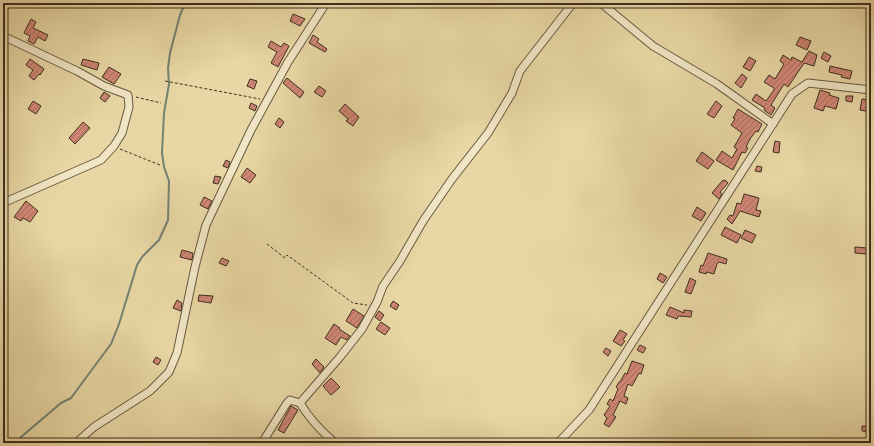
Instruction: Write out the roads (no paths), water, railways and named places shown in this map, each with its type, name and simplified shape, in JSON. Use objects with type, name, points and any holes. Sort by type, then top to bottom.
[{"type":"street","points":[[76,443],[94,427],[150,391],[169,372],[177,353],[195,267],[206,225],[251,130],[267,100],[288,62],[326,3]]},
{"type":"street","points":[[300,403],[362,329],[377,302],[383,286],[400,261],[423,221],[488,133],[512,93],[520,71],[573,3]]},
{"type":"street","points":[[605,4],[653,46],[717,84],[773,124]]},
{"type":"street","points":[[3,36],[77,71],[104,86],[128,95],[129,107],[122,133],[114,146],[101,160],[3,203]]},
{"type":"street","points":[[558,443],[589,410],[792,94],[808,83],[871,90]]},
{"type":"street","points":[[262,443],[290,400],[300,403],[304,411],[335,443]]},
{"type":"waterway","points":[[14,443],[61,403],[71,398],[111,344],[119,324],[137,265],[142,257],[159,240],[168,220],[169,181],[164,167],[162,153],[164,113],[169,84],[168,68],[170,53],[180,15],[185,3]]}]
